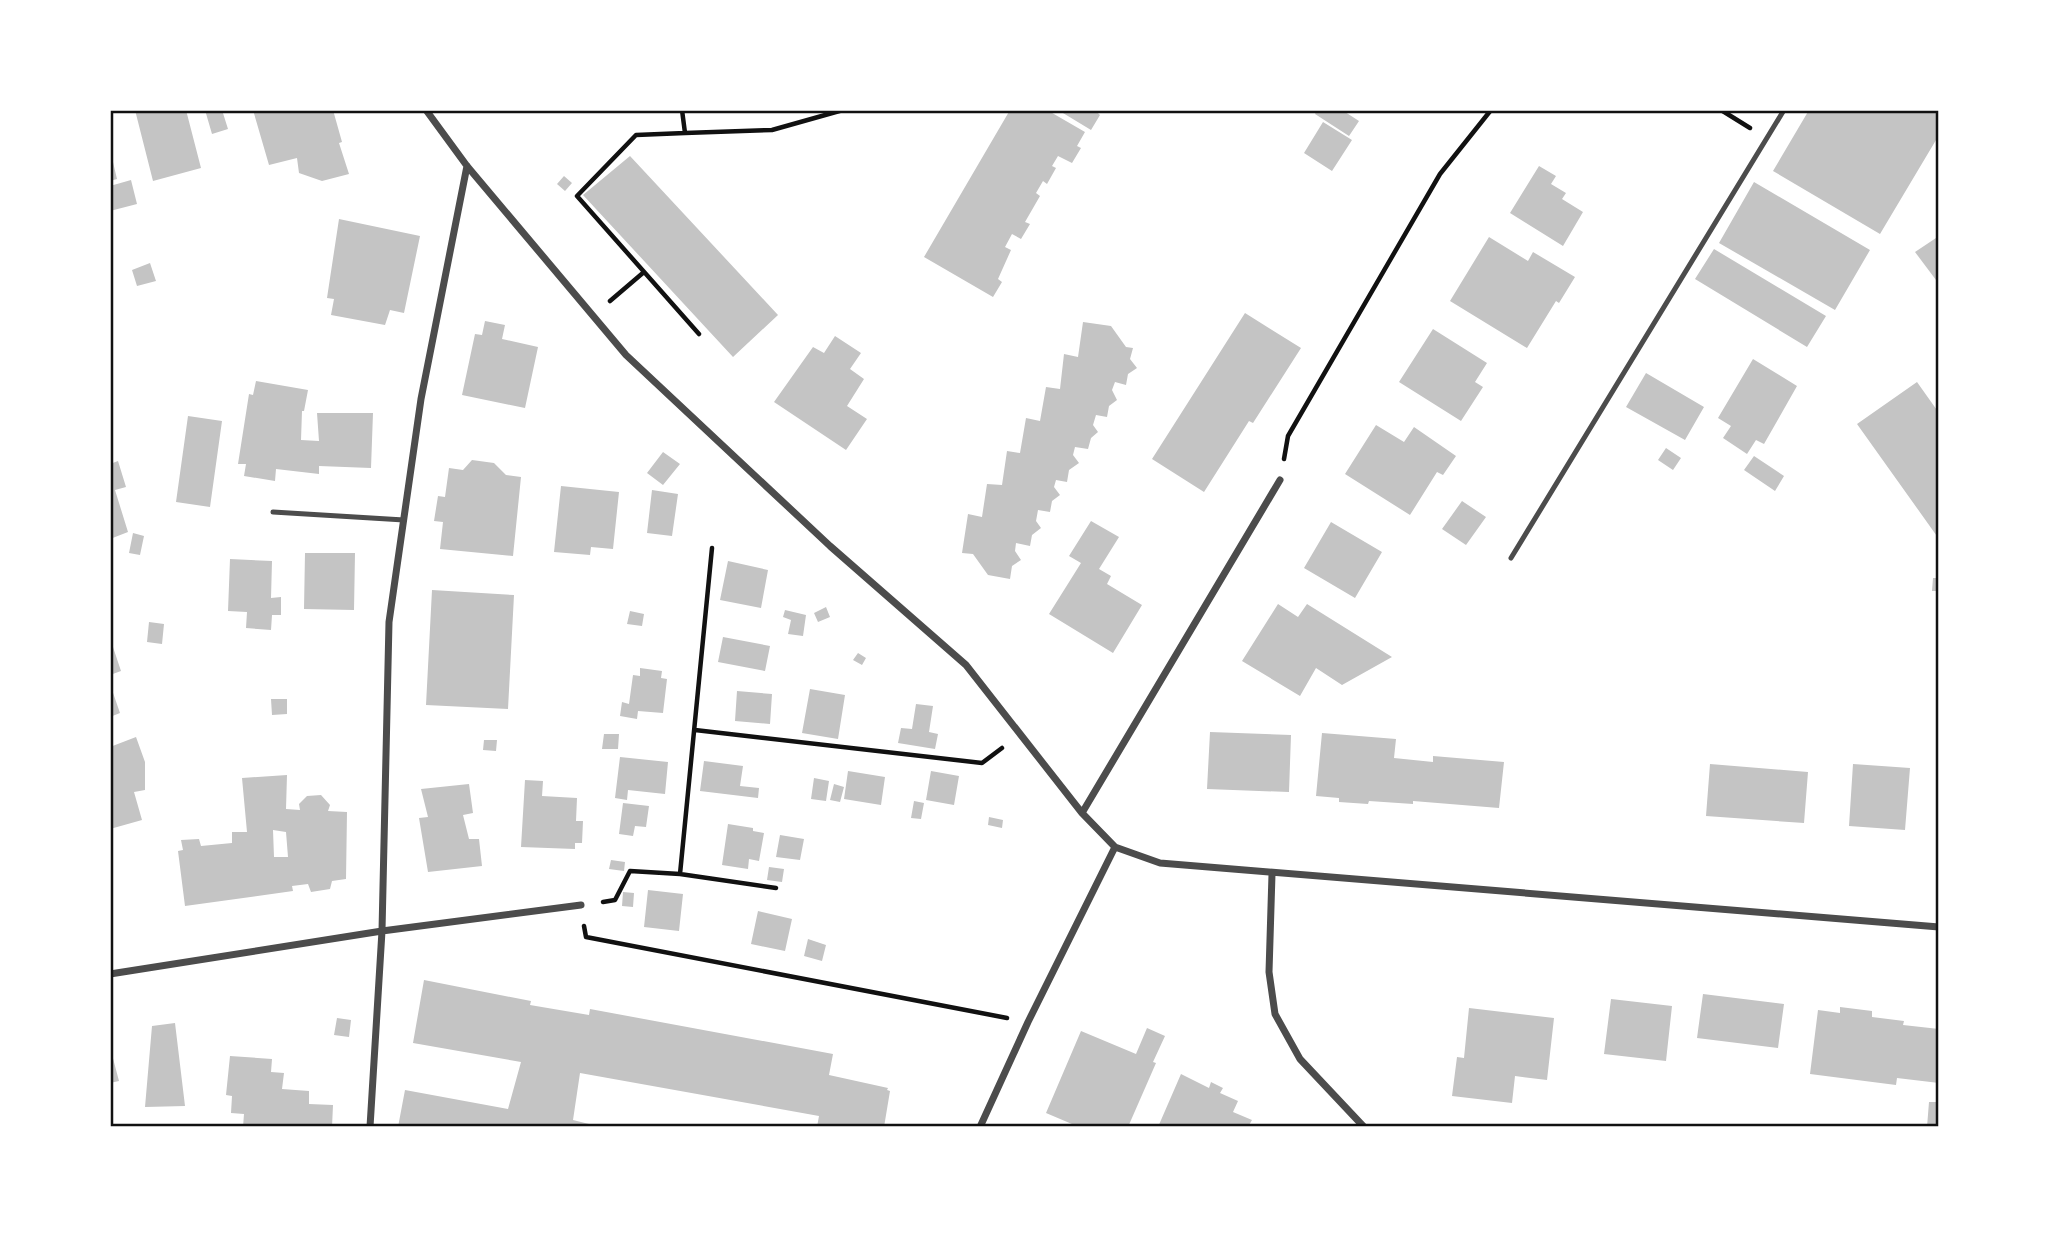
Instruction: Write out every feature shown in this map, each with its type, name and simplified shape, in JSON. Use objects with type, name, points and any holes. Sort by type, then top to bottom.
[{"type":"street","points":[[426,110],[467,166],[626,355],[830,546],[966,665],[1082,813],[1115,847],[1160,863],[1272,874],[1939,927]]},
{"type":"street","points":[[370,1127],[382,931],[390,622],[421,399],[467,166]]},
{"type":"street","points":[[1082,813],[1280,480]]},
{"type":"street","points":[[980,1127],[1028,1022],[1115,847]]},
{"type":"street","points":[[1272,874],[1269,972],[1275,1014],[1300,1059],[1364,1127]]},
{"type":"street","points":[[110,974],[382,931],[581,905]]},
{"type":"lane","points":[[1511,558],[1784,110]]},
{"type":"lane","points":[[273,512],[404,520]]},
{"type":"path","points":[[682,110],[685,133]]},
{"type":"path","points":[[699,334],[578,196],[636,135],[772,130],[843,110]]},
{"type":"path","points":[[1280,480],[1288,436],[1440,174],[1492,110]]},
{"type":"path","points":[[1721,110],[1768,139]]},
{"type":"path","points":[[593,316],[644,272]]},
{"type":"path","points":[[680,874],[712,548]]},
{"type":"path","points":[[695,730],[982,763],[993,752],[1024,737]]},
{"type":"path","points":[[776,888],[680,874],[630,871],[615,900],[581,905],[586,937],[1028,1022]]},
{"type":"building","points":[[135,110],[186,110],[201,168],[153,181]]},
{"type":"building","points":[[205,110],[222,110],[228,129],[212,134]]},
{"type":"building","points":[[253,110],[333,110],[342,142],[339,143],[349,174],[322,181],[299,173],[297,158],[269,165]]},
{"type":"building","points":[[1010,110],[1047,110],[1085,132],[1077,146],[1081,148],[1072,163],[1058,156],[1052,166],[1056,168],[1047,184],[1043,181],[1036,193],[1040,196],[1025,222],[1030,224],[1021,239],[1012,234],[1005,247],[1011,250],[998,279],[1002,282],[993,297],[924,257]]},
{"type":"building","points":[[1058,110],[1095,110],[1100,115],[1091,130]]},
{"type":"building","points":[[1317,110],[1342,110],[1359,121],[1349,136],[1315,114]]},
{"type":"building","points":[[1809,110],[1930,110],[1939,115],[1939,135],[1880,234],[1773,171]]},
{"type":"building","points":[[1323,122],[1352,140],[1332,171],[1304,153]]},
{"type":"building","points":[[630,156],[778,315],[733,357],[583,195]]},
{"type":"building","points":[[113,162],[117,179],[110,181],[110,163]]},
{"type":"building","points":[[1539,166],[1556,176],[1551,184],[1566,193],[1562,199],[1583,212],[1563,246],[1510,213]]},
{"type":"building","points":[[564,176],[572,183],[565,191],[557,184]]},
{"type":"building","points":[[131,180],[137,204],[110,211],[110,186]]},
{"type":"building","points":[[1754,182],[1870,250],[1835,310],[1719,243]]},
{"type":"building","points":[[339,219],[420,236],[404,313],[390,310],[385,325],[331,315],[334,299],[327,298]]},
{"type":"building","points":[[1939,236],[1939,284],[1915,252]]},
{"type":"building","points":[[1489,237],[1528,261],[1533,252],[1575,277],[1559,303],[1556,301],[1527,348],[1450,301]]},
{"type":"building","points":[[1714,249],[1826,316],[1807,347],[1695,279]]},
{"type":"building","points":[[150,263],[156,281],[137,286],[132,270]]},
{"type":"building","points":[[1245,313],[1301,348],[1253,423],[1249,421],[1204,492],[1152,459]]},
{"type":"building","points":[[485,321],[505,325],[502,339],[538,347],[525,408],[462,395],[475,334],[482,335]]},
{"type":"building","points":[[1083,322],[1111,326],[1126,347],[1133,348],[1130,359],[1137,368],[1128,374],[1126,385],[1115,382],[1112,390],[1117,400],[1109,406],[1107,417],[1096,415],[1093,425],[1098,432],[1091,438],[1088,449],[1075,447],[1073,455],[1079,463],[1069,470],[1067,482],[1056,480],[1054,487],[1060,495],[1052,501],[1050,512],[1038,510],[1036,521],[1041,528],[1032,535],[1030,546],[1016,543],[1015,551],[1021,560],[1012,566],[1010,579],[988,575],[973,554],[962,553],[968,514],[982,517],[987,484],[1002,485],[1007,451],[1020,453],[1026,418],[1040,421],[1046,387],[1060,389],[1064,354],[1078,357]]},
{"type":"building","points":[[1433,329],[1487,363],[1475,382],[1483,387],[1461,421],[1399,382]]},
{"type":"building","points":[[835,336],[861,353],[850,369],[864,379],[847,406],[867,419],[846,450],[774,402],[813,347],[824,353]]},
{"type":"building","points":[[1753,359],[1797,386],[1764,444],[1756,440],[1747,454],[1723,438],[1731,426],[1718,418]]},
{"type":"building","points":[[1646,373],[1704,407],[1685,440],[1626,407]]},
{"type":"building","points":[[256,381],[308,390],[302,411],[301,440],[319,441],[317,413],[373,413],[371,468],[319,466],[319,474],[276,469],[275,481],[244,476],[246,464],[238,464],[249,394],[253,395]]},
{"type":"building","points":[[1917,382],[1939,413],[1939,539],[1857,424]]},
{"type":"building","points":[[188,416],[222,421],[210,507],[176,502]]},
{"type":"building","points":[[1376,425],[1404,442],[1414,427],[1456,456],[1443,475],[1437,472],[1410,515],[1345,474]]},
{"type":"building","points":[[1666,448],[1681,458],[1673,470],[1658,460]]},
{"type":"building","points":[[663,452],[680,464],[663,485],[647,473]]},
{"type":"building","points":[[1754,456],[1784,476],[1775,491],[1744,470]]},
{"type":"building","points":[[472,460],[494,463],[506,475],[521,477],[513,556],[440,549],[443,522],[434,521],[438,496],[445,497],[449,468],[463,470]]},
{"type":"building","points":[[118,461],[126,487],[115,490],[128,532],[110,539],[110,464]]},
{"type":"building","points":[[561,486],[619,492],[613,549],[591,547],[590,555],[554,552]]},
{"type":"building","points":[[652,490],[678,494],[672,536],[647,533]]},
{"type":"building","points":[[1462,501],[1486,517],[1466,545],[1442,529]]},
{"type":"building","points":[[1091,521],[1119,537],[1099,569],[1111,576],[1107,584],[1142,605],[1113,653],[1049,614],[1081,563],[1069,556]]},
{"type":"building","points":[[1331,522],[1382,552],[1355,598],[1304,568]]},
{"type":"building","points":[[133,533],[144,536],[140,555],[129,553]]},
{"type":"building","points":[[305,553],[355,553],[354,610],[304,609]]},
{"type":"building","points":[[230,559],[272,561],[271,598],[281,597],[281,615],[272,615],[271,630],[246,628],[247,612],[228,611]]},
{"type":"building","points":[[728,561],[768,570],[761,608],[720,600]]},
{"type":"building","points":[[1933,578],[1939,578],[1939,591],[1932,591]]},
{"type":"building","points":[[432,590],[514,595],[508,709],[426,705]]},
{"type":"building","points":[[1278,604],[1298,617],[1307,604],[1392,657],[1342,685],[1316,668],[1300,696],[1242,661]]},
{"type":"building","points":[[826,607],[830,617],[818,622],[814,613]]},
{"type":"building","points":[[785,610],[806,615],[803,636],[788,634],[791,620],[783,617]]},
{"type":"building","points":[[630,611],[644,614],[642,626],[627,624]]},
{"type":"building","points":[[149,622],[164,624],[162,644],[147,642]]},
{"type":"building","points":[[723,637],[770,646],[765,671],[718,662]]},
{"type":"building","points":[[113,647],[121,671],[110,675],[110,648]]},
{"type":"building","points":[[858,653],[866,658],[862,665],[853,660]]},
{"type":"building","points":[[640,668],[662,671],[661,678],[667,679],[663,713],[638,711],[637,719],[620,716],[622,702],[629,704],[633,675],[640,676]]},
{"type":"building","points":[[110,684],[120,713],[110,717]]},
{"type":"building","points":[[810,689],[845,695],[838,739],[802,733]]},
{"type":"building","points":[[737,691],[772,694],[770,724],[735,721]]},
{"type":"building","points":[[271,699],[287,699],[287,714],[272,715]]},
{"type":"building","points":[[916,704],[933,706],[929,732],[938,734],[935,749],[898,743],[901,728],[912,729]]},
{"type":"building","points":[[1210,732],[1291,735],[1289,792],[1207,789]]},
{"type":"building","points":[[1322,733],[1396,739],[1394,758],[1433,762],[1433,756],[1504,762],[1499,808],[1413,801],[1413,804],[1369,801],[1368,804],[1339,802],[1339,798],[1316,796]]},
{"type":"building","points":[[604,734],[619,734],[618,749],[602,749]]},
{"type":"building","points":[[136,737],[145,762],[145,790],[134,792],[142,820],[110,829],[110,747]]},
{"type":"building","points":[[484,740],[497,740],[496,751],[483,750]]},
{"type":"building","points":[[620,757],[668,762],[665,794],[628,790],[627,800],[615,798]]},
{"type":"building","points":[[704,761],[743,766],[740,786],[759,788],[758,798],[700,791]]},
{"type":"building","points":[[1710,764],[1808,772],[1804,823],[1706,816]]},
{"type":"building","points":[[1853,764],[1910,768],[1905,830],[1849,826]]},
{"type":"building","points":[[848,771],[885,777],[881,805],[844,799]]},
{"type":"building","points":[[931,771],[959,776],[954,805],[926,800]]},
{"type":"building","points":[[287,775],[286,809],[300,810],[299,804],[307,796],[321,795],[330,805],[328,811],[347,812],[346,879],[332,881],[330,889],[311,892],[308,884],[292,886],[293,891],[185,906],[178,851],[183,850],[181,840],[199,839],[201,846],[232,843],[232,832],[247,832],[242,778]],"holes":[[[273,830],[286,832],[288,857],[274,857]]]},
{"type":"building","points":[[814,778],[829,781],[826,801],[811,799]]},
{"type":"building","points":[[525,780],[543,781],[542,796],[577,798],[576,821],[583,821],[582,843],[575,843],[575,849],[521,847]]},
{"type":"building","points":[[469,784],[473,813],[463,815],[469,839],[479,839],[482,866],[428,872],[419,818],[428,817],[421,789]]},
{"type":"building","points":[[834,784],[844,787],[840,802],[830,800]]},
{"type":"building","points":[[914,801],[924,803],[921,819],[911,818]]},
{"type":"building","points":[[623,803],[649,806],[646,827],[635,826],[633,836],[619,834]]},
{"type":"building","points":[[989,817],[1003,820],[1002,828],[988,825]]},
{"type":"building","points":[[728,824],[753,828],[753,831],[764,833],[759,861],[749,859],[748,869],[722,865]]},
{"type":"building","points":[[780,835],[804,839],[800,860],[776,857]]},
{"type":"building","points":[[611,860],[625,862],[624,871],[609,869]]},
{"type":"building","points":[[769,867],[784,869],[782,882],[767,880]]},
{"type":"building","points":[[648,890],[683,894],[679,931],[644,927]]},
{"type":"building","points":[[623,892],[634,893],[633,907],[622,906]]},
{"type":"building","points":[[758,911],[792,919],[785,951],[751,944]]},
{"type":"building","points":[[808,939],[826,945],[822,961],[804,956]]},
{"type":"building","points":[[424,980],[531,1001],[530,1005],[589,1015],[590,1009],[833,1054],[829,1075],[888,1088],[890,1091],[884,1127],[817,1127],[819,1116],[580,1073],[573,1120],[601,1127],[398,1127],[405,1090],[508,1109],[521,1062],[413,1043]]},
{"type":"building","points":[[1703,994],[1784,1004],[1778,1048],[1697,1038]]},
{"type":"building","points":[[1611,999],[1672,1006],[1666,1061],[1604,1054]]},
{"type":"building","points":[[1840,1007],[1872,1011],[1872,1017],[1904,1021],[1903,1025],[1939,1029],[1939,1083],[1897,1078],[1896,1085],[1810,1074],[1818,1010],[1840,1013]]},
{"type":"building","points":[[1469,1008],[1554,1018],[1547,1080],[1515,1076],[1512,1103],[1452,1096],[1457,1057],[1464,1058]]},
{"type":"building","points":[[337,1018],[351,1020],[349,1037],[334,1035]]},
{"type":"building","points":[[175,1023],[185,1106],[145,1107],[152,1026]]},
{"type":"building","points":[[1147,1028],[1165,1036],[1128,1127],[1079,1127],[1046,1113],[1081,1031],[1136,1054]]},
{"type":"building","points":[[110,1047],[119,1081],[110,1083]]},
{"type":"building","points":[[230,1056],[272,1059],[271,1072],[284,1073],[282,1089],[309,1091],[309,1104],[333,1105],[332,1127],[243,1127],[244,1114],[231,1113],[232,1096],[226,1095]]},
{"type":"building","points":[[1181,1074],[1209,1088],[1211,1082],[1223,1088],[1220,1093],[1238,1101],[1233,1112],[1252,1120],[1248,1127],[1158,1127]]},
{"type":"building","points":[[1929,1102],[1939,1102],[1939,1127],[1927,1127]]}]
